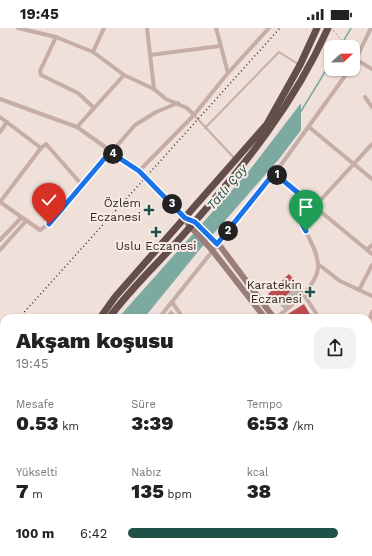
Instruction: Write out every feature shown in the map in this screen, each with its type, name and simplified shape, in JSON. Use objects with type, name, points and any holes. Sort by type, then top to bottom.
[{"type":"highway","points":[[103,314],[115,297],[266,124],[300,65],[317,28]]},
{"type":"highway","points":[[114,314],[190,228],[272,128],[331,29]]},
{"type":"main road","points":[[185,218],[195,222],[216,243],[272,314]]},
{"type":"main road","points":[[185,218],[190,228],[211,249],[262,314]]},
{"type":"street","points":[[18,28],[56,37],[93,52],[124,75],[154,89],[166,99],[187,108],[194,115]]},
{"type":"street","points":[[93,52],[104,28]]},
{"type":"street","points":[[147,28],[154,89]]},
{"type":"street","points":[[216,28],[228,73]]},
{"type":"street","points":[[139,171],[194,115],[228,73],[269,28]]},
{"type":"street","points":[[360,53],[371,28]]},
{"type":"street","points":[[56,37],[40,71],[41,76],[78,93],[94,108]]},
{"type":"street","points":[[150,55],[220,46]]},
{"type":"street","points":[[360,62],[372,69]]},
{"type":"street","points":[[77,127],[124,75]]},
{"type":"street","points":[[162,314],[211,249],[274,173],[345,76]]},
{"type":"street","points":[[365,97],[372,107]]},
{"type":"street","points":[[0,99],[77,127],[110,152],[139,171],[185,218]]},
{"type":"street","points":[[82,185],[46,144],[41,148],[0,202],[40,230],[49,224],[134,125],[156,112],[178,103]]},
{"type":"street","points":[[0,117],[41,148]]},
{"type":"street","points":[[0,132],[7,122]]},
{"type":"street","points":[[309,127],[372,179]]},
{"type":"street","points":[[281,314],[287,310],[317,276],[318,264],[302,224],[314,206],[372,144]]},
{"type":"street","points":[[274,173],[372,254]]},
{"type":"street","points":[[0,240],[21,218]]},
{"type":"street","points":[[0,250],[26,221]]},
{"type":"street","points":[[366,250],[372,245]]},
{"type":"street","points":[[318,264],[340,281],[372,296]]},
{"type":"street","points":[[359,290],[372,265]]},
{"type":"street","points":[[303,293],[316,314]]},
{"type":"street","points":[[172,302],[180,314]]},
{"type":"lane","points":[[205,128],[279,52],[300,65]]},
{"type":"lane","points":[[194,115],[236,160]]},
{"type":"path","points":[[331,29],[341,40]]},
{"type":"water","points":[[301,103],[301,130],[279,159],[201,248],[147,314],[122,314],[249,171]]},
{"type":"building","points":[[289,274],[298,284],[277,304],[268,294]]},
{"type":"building","points":[[304,304],[310,314],[288,314]]},
{"type":"waterway","name":"Tatlı Çay","points":[[344,40],[351,28]]},
{"type":"waterway","name":"Tatlı Çay","points":[[300,113],[324,74]]},
{"type":"railway","points":[[23,314],[280,28]]},
{"type":"place","name":"Özlem Eczanesi","points":[[149,210]]},
{"type":"place","name":"Uslu Eczanesi","points":[[156,232]]},
{"type":"place","name":"Karatekin Eczanesi","points":[[310,292]]},
{"type":"route","points":[[49,224],[110,152],[139,171],[185,218],[195,222],[217,244],[274,173],[314,206],[302,224],[306,231]]}]
